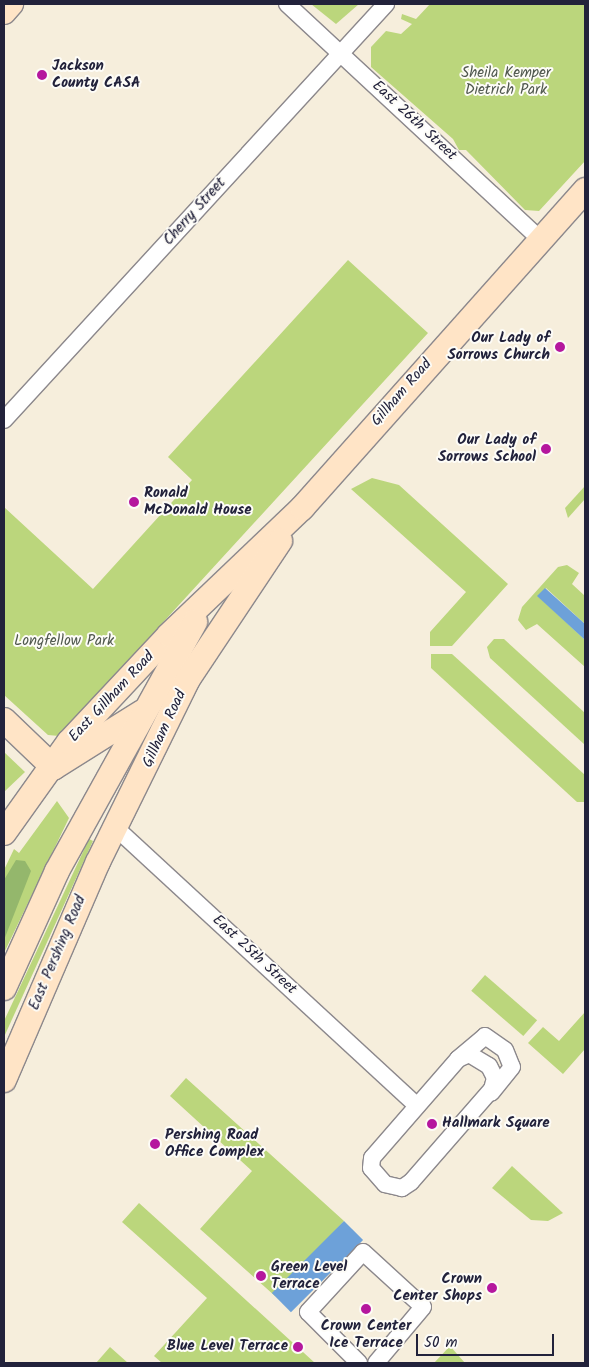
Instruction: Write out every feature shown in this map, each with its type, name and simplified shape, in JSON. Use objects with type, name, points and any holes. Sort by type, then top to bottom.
[{"type":"main road","points":[[4,12],[11,4]]},
{"type":"main road","name":"Gillham Road","points":[[169,635],[302,508],[540,238],[585,190]]},
{"type":"main road","name":"Gillham Road","points":[[116,828],[188,679],[302,508]]},
{"type":"main road","name":"Gillham Road","points":[[93,804],[147,709],[187,633],[236,569]]},
{"type":"main road","name":"East Gillham Road","points":[[4,833],[54,768],[69,742],[169,635]]},
{"type":"main road","points":[[4,720],[54,768],[147,709],[188,679]]},
{"type":"main road","points":[[4,988],[93,804]]},
{"type":"main road","name":"East 25th Street","points":[[93,804],[116,828]]},
{"type":"main road","name":"East Pershing Road","points":[[4,1080],[116,828]]},
{"type":"street","name":"East 26th Street","points":[[287,4],[540,238]]},
{"type":"street","name":"Cherry Street","points":[[4,420],[386,4]]},
{"type":"street","name":"East 25th Street","points":[[116,828],[416,1105]]},
{"type":"street","points":[[484,1036],[510,1057],[509,1074],[411,1182],[393,1188],[376,1176],[372,1158],[416,1105],[458,1059],[484,1036]]},
{"type":"street","points":[[458,1059],[469,1054],[489,1066],[495,1078],[483,1102]]},
{"type":"street","points":[[359,1363],[308,1312],[363,1252],[423,1307],[376,1363]]},
{"type":"green space","points":[[311,4],[359,4],[336,24]]},
{"type":"green space","name":"Sheila Kemper Dietrich Park","points":[[430,4],[585,4],[585,161],[539,211],[525,210],[466,150],[459,150],[453,139],[371,67],[371,47],[386,31],[401,34],[412,24],[401,19],[402,14],[416,19]]},
{"type":"green space","name":"Longfellow Park","points":[[348,260],[428,333],[59,736],[48,735],[4,695],[4,507],[93,589],[192,480],[168,457]]},
{"type":"green space","points":[[372,478],[399,485],[508,584],[452,646],[430,646],[430,632],[466,592],[351,489]]},
{"type":"green space","points":[[585,486],[585,499],[568,518],[565,508]]},
{"type":"green space","points":[[567,565],[579,573],[572,584],[585,596],[585,624],[546,588],[538,596],[585,640],[585,667],[537,624],[526,630],[518,620],[522,607],[558,567]]},
{"type":"green space","points":[[494,639],[504,639],[585,713],[585,745],[490,658],[487,647]]},
{"type":"green space","points":[[431,654],[452,654],[585,775],[585,802],[577,802],[431,668]]},
{"type":"green space","points":[[4,752],[25,772],[4,792]]},
{"type":"green space","points":[[57,801],[69,818],[4,953],[4,870],[14,849],[19,853]]},
{"type":"green space","points":[[89,839],[93,841],[4,1037],[4,1021]]},
{"type":"green space","points":[[16,860],[25,861],[31,871],[4,940],[4,880]]},
{"type":"green space","points":[[485,975],[537,1020],[523,1036],[471,991]]},
{"type":"green space","points":[[585,1012],[585,1049],[563,1074],[528,1043],[543,1027],[559,1041]]},
{"type":"green space","points":[[186,1078],[344,1221],[275,1296],[200,1229],[252,1171],[170,1096]]},
{"type":"green space","points":[[512,1166],[563,1213],[548,1221],[531,1220],[492,1188]]},
{"type":"green space","points":[[139,1203],[315,1363],[162,1363],[154,1356],[207,1298],[122,1222]]},
{"type":"green space","points":[[450,1346],[465,1363],[434,1363]]},
{"type":"green space","points":[[110,1347],[128,1363],[96,1363]]},
{"type":"water","points":[[545,588],[585,624],[585,640],[537,596]]},
{"type":"water","points":[[344,1221],[363,1240],[291,1312],[272,1293]]},
{"type":"place","name":"Jackson County CASA","points":[[42,75]]},
{"type":"place","name":"Our Lady of Sorrows Church","points":[[560,347]]},
{"type":"place","name":"Our Lady of Sorrows School","points":[[546,449]]},
{"type":"place","name":"Ronald McDonald House","points":[[134,502]]},
{"type":"place","name":"Hallmark Square","points":[[432,1124]]},
{"type":"place","name":"Pershing Road Office Complex","points":[[155,1144]]},
{"type":"place","name":"Green Level Terrace","points":[[261,1276]]},
{"type":"place","name":"Crown Center Shops","points":[[492,1288]]},
{"type":"place","name":"Crown Center Ice Terrace","points":[[366,1309]]},
{"type":"place","name":"Blue Level Terrace","points":[[298,1347]]}]
